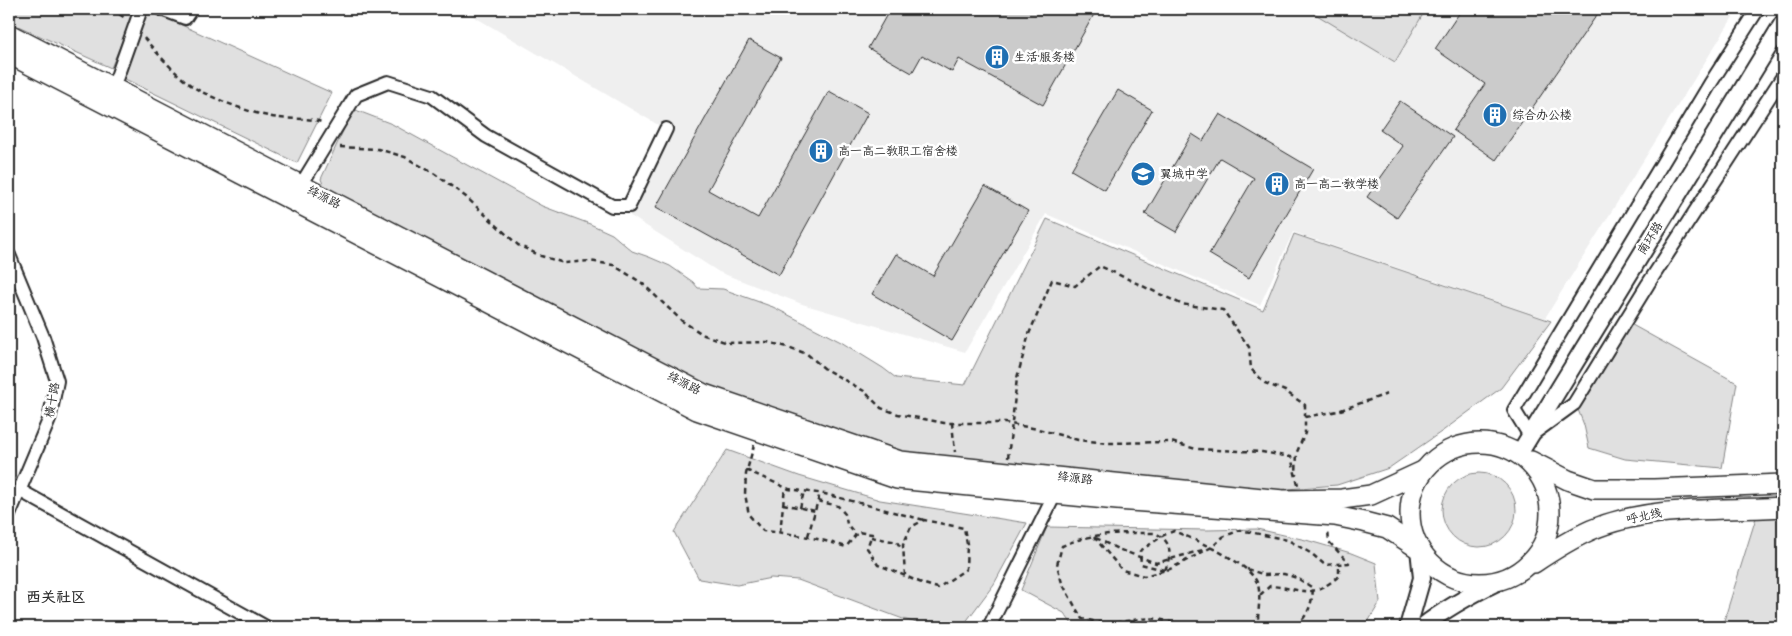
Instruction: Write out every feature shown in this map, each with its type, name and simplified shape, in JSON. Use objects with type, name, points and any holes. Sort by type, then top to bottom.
[{"type":"highway","name":"绛源路","points":[[9,34],[704,394],[900,461],[1283,500],[1342,499],[1371,495],[1423,471]]},
{"type":"highway","name":"绛源路","points":[[9,54],[697,410],[897,479],[1327,516],[1387,528],[1419,549]]},
{"type":"highway","name":"呼北线","points":[[1783,484],[1654,490],[1594,489],[1544,469],[1506,447],[1491,443],[1472,443],[1453,448],[1437,457],[1423,471],[1414,487],[1409,512],[1413,537],[1426,559],[1441,572],[1459,581],[1478,584],[1499,581],[1591,530],[1624,520],[1666,512],[1783,507]]},
{"type":"highway","name":"呼北线","points":[[1518,572],[1534,559],[1545,541],[1550,521],[1550,502],[1544,483],[1534,467],[1519,454]]},
{"type":"main road","name":"南环路","points":[[1519,454],[1783,23]]},
{"type":"main road","points":[[1408,627],[1422,578],[1419,549]]},
{"type":"main road","points":[[1422,627],[1458,602],[1499,581]]},
{"type":"street","points":[[113,88],[141,9]]},
{"type":"street","points":[[161,9],[185,18],[190,9]]},
{"type":"street","points":[[1758,9],[1710,84],[1514,410],[1530,436],[1574,404],[1648,284],[1783,76]]},
{"type":"street","points":[[301,185],[356,95],[388,82],[432,96],[486,136],[612,206],[629,206],[666,129]]},
{"type":"street","name":"横十路","points":[[9,255],[43,337],[57,381],[50,420],[9,515]]},
{"type":"street","points":[[20,490],[261,626]]},
{"type":"street","points":[[990,627],[1055,494]]},
{"type":"path","points":[[112,9],[134,27],[185,80],[199,90],[268,116],[306,118],[335,127]]},
{"type":"path","points":[[324,146],[378,149],[405,157],[435,174],[466,197],[518,245],[541,256],[564,263],[590,261],[613,265],[642,283],[682,321],[704,336],[728,343],[767,342],[807,354],[825,369],[864,391],[881,408],[898,414],[944,423],[1005,422],[1038,428],[1078,440],[1108,443],[1171,442],[1196,449],[1262,452],[1291,457],[1302,500]]},
{"type":"path","points":[[1006,471],[1017,378],[1029,334],[1052,280],[1075,286],[1100,266],[1181,304],[1223,310],[1249,347],[1251,369],[1265,383],[1285,391],[1305,405],[1305,432],[1297,452],[1296,479]]},
{"type":"path","points":[[1305,417],[1338,411],[1387,394]]},
{"type":"path","points":[[952,423],[956,466]]},
{"type":"path","points":[[746,470],[785,488],[820,493],[880,507],[924,520],[964,528],[967,544],[966,569],[938,588],[923,584],[878,565],[867,548],[872,534],[858,532],[846,547],[808,536],[763,531],[749,515],[745,494],[746,470],[758,431]]},
{"type":"path","points":[[780,532],[785,488]]},
{"type":"path","points":[[800,508],[804,491]]},
{"type":"path","points":[[808,536],[820,493]]},
{"type":"path","points":[[818,501],[838,506],[845,514],[847,524],[856,534]]},
{"type":"path","points":[[783,504],[815,511]]},
{"type":"path","points":[[1094,536],[1122,570],[1144,576],[1165,570],[1210,548],[1222,537],[1240,530],[1288,540],[1312,554],[1325,565],[1349,563],[1329,542],[1327,516]]},
{"type":"path","points":[[905,575],[903,544],[910,527],[924,520]]},
{"type":"path","points":[[1165,570],[1142,564],[1140,551],[1162,536],[1174,531],[1230,557],[1258,583],[1258,621],[1265,627]]},
{"type":"path","points":[[1165,570],[1169,560],[1169,544],[1162,536],[1155,532],[1100,534],[1079,538],[1062,546],[1057,565],[1062,583],[1082,619],[1108,623],[1146,618],[1168,620],[1182,627]]},
{"type":"path","points":[[1094,536],[1118,549],[1156,563],[1210,548]]},
{"type":"path","points":[[871,537],[897,542],[904,552]]},
{"type":"path","points":[[1259,596],[1270,586],[1284,587],[1300,592],[1313,591],[1328,586],[1339,576],[1339,564]]},
{"type":"path","points":[[1244,568],[1265,575],[1284,574],[1297,578],[1313,588],[1312,600],[1305,619],[1295,627]]},
{"type":"shaded area","points":[[9,9],[135,10],[111,68],[9,22]]},
{"type":"shaded area","points":[[146,9],[332,93],[297,163],[125,79],[127,58]]},
{"type":"shaded area","name":"翼城中学","points":[[461,9],[1738,9],[1545,318],[1293,232],[1260,305],[1046,214],[965,352],[802,304],[719,272],[629,215],[672,133]]},
{"type":"shaded area","points":[[1307,9],[1426,9],[1395,62]]},
{"type":"shaded area","points":[[353,109],[392,124],[542,206],[612,234],[632,251],[670,266],[693,282],[698,288],[723,289],[773,307],[841,342],[896,378],[965,385],[1047,219],[1263,310],[1294,234],[1551,321],[1501,388],[1389,468],[1337,485],[1275,490],[941,460],[874,447],[703,386],[324,187],[321,179]]},
{"type":"shaded area","points":[[1625,321],[1737,383],[1722,468],[1625,459],[1589,448],[1584,425],[1575,402]]},
{"type":"shaded area","points":[[727,450],[799,476],[880,500],[1027,523],[994,584],[965,623],[951,627],[931,627],[903,619],[798,580],[771,578],[737,585],[699,579],[674,532]]},
{"type":"shaded area","points":[[1472,473],[1486,473],[1500,479],[1510,489],[1516,503],[1514,524],[1500,541],[1486,547],[1472,547],[1458,541],[1448,531],[1442,517],[1442,503],[1448,489],[1458,479]]},
{"type":"shaded area","points":[[1783,507],[1783,627],[1722,627],[1759,508]]},
{"type":"shaded area","points":[[1047,527],[1257,529],[1306,540],[1351,553],[1376,563],[1380,602],[1365,627],[1074,627],[1064,613],[1021,590]]},
{"type":"building","name":"生活·服务楼","points":[[890,9],[1097,9],[1043,105],[959,59],[952,72],[922,55],[912,73],[868,48]]},
{"type":"building","name":"综合办公楼","points":[[1462,9],[1601,9],[1496,160],[1453,130],[1485,84],[1435,49]]},
{"type":"building","name":"高一高二教职工宿舍楼","points":[[749,40],[781,58],[708,190],[758,218],[829,91],[868,113],[779,275],[656,207]]},
{"type":"building","points":[[1118,90],[1152,110],[1105,190],[1071,170]]},
{"type":"building","points":[[1400,101],[1453,137],[1397,218],[1367,197],[1403,146],[1380,130]]},
{"type":"building","name":"高一高二·教学楼","points":[[1220,114],[1313,169],[1249,278],[1209,254],[1254,178],[1220,158],[1176,232],[1145,214],[1192,134],[1203,141]]},
{"type":"building","points":[[985,186],[1028,211],[952,341],[872,294],[896,254],[933,276]]},
{"type":"place","name":"生活·服务楼","points":[[997,57]]},
{"type":"place","name":"综合办公楼","points":[[1495,115]]},
{"type":"place","name":"高一高二教职工宿舍楼","points":[[821,151]]},
{"type":"place","name":"翼城中学","points":[[1143,174]]},
{"type":"place","name":"高一高二·教学楼","points":[[1277,184]]},
{"type":"district","name":"西关社区","points":[[56,597]]}]
